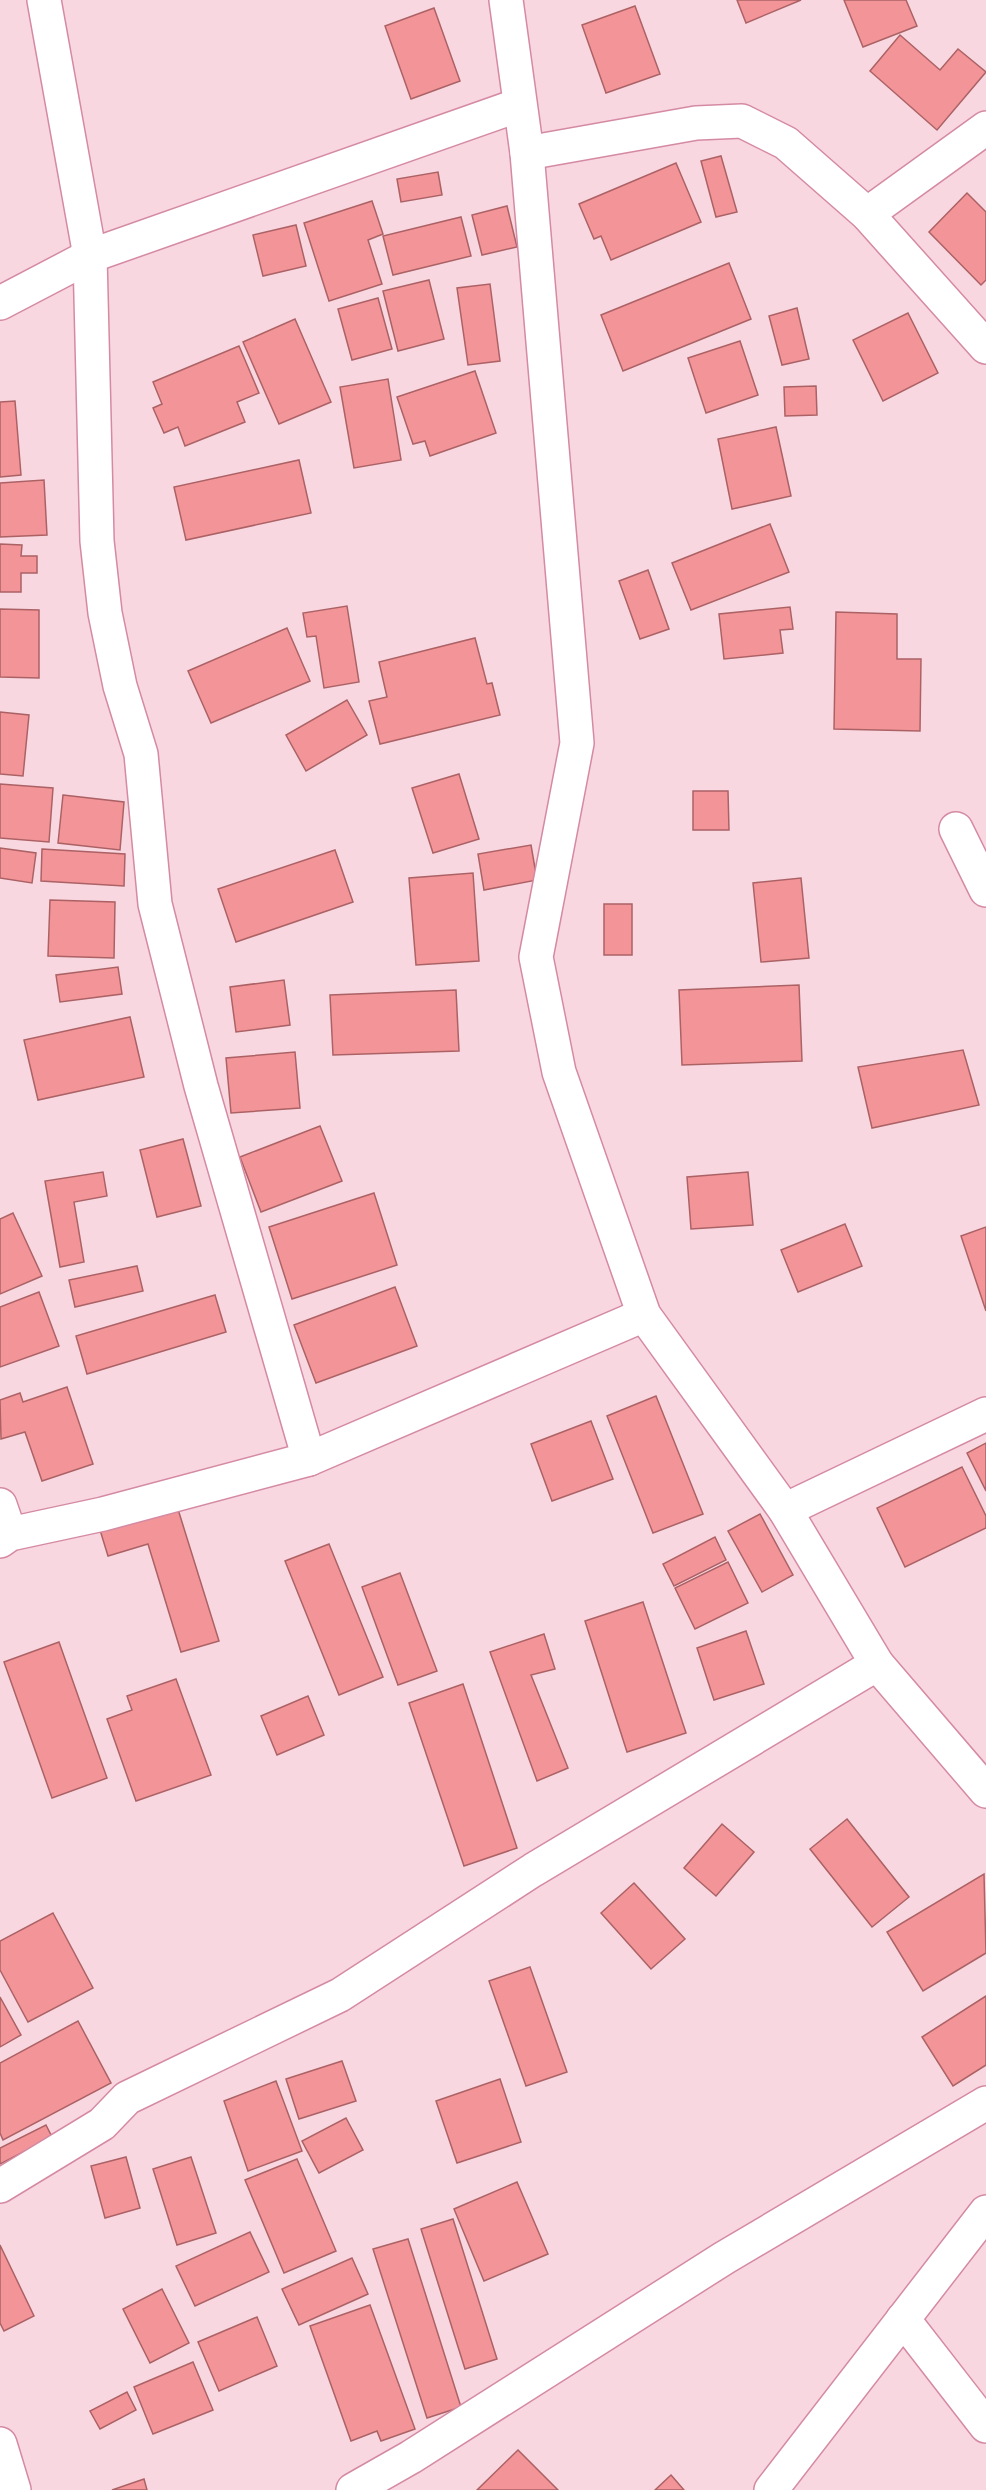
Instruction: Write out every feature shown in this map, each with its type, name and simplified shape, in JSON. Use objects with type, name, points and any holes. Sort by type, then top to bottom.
[{"type":"street","points":[[45,0],[90,256],[97,541],[107,624],[120,686],[141,754],[155,904],[201,1086],[309,1459]]},
{"type":"street","points":[[506,0],[527,153],[577,743],[536,957],[560,1072],[644,1315],[785,1510],[877,1664],[986,1791]]},
{"type":"street","points":[[0,303],[90,256],[519,105]]},
{"type":"street","points":[[527,153],[696,123],[742,121],[786,143],[867,214],[986,347]]},
{"type":"street","points":[[867,214],[986,128]]},
{"type":"street","points":[[956,829],[986,890]]},
{"type":"street","points":[[3,1527],[103,1514],[309,1459],[644,1315]]},
{"type":"street","points":[[785,1510],[986,1414]]},
{"type":"street","points":[[0,2186],[102,2124],[127,2098],[340,1995],[533,1870],[877,1664]]},
{"type":"street","points":[[353,2490],[411,2457],[734,2252],[986,2103]]},
{"type":"street","points":[[771,2490],[986,2212]]},
{"type":"street","points":[[903,2319],[986,2426]]},
{"type":"street","points":[[0,2444],[14,2490]]},
{"type":"building","points":[[737,0],[801,0],[746,23]]},
{"type":"building","points":[[844,0],[906,0],[917,26],[863,47]]},
{"type":"building","points":[[635,6],[660,74],[606,93],[582,25]]},
{"type":"building","points":[[434,8],[460,81],[411,99],[385,26]]},
{"type":"building","points":[[900,35],[940,70],[958,49],[986,72],[937,130],[870,71]]},
{"type":"building","points":[[721,156],[737,212],[716,217],[701,161]]},
{"type":"building","points":[[676,163],[701,222],[611,260],[601,236],[594,239],[579,204]]},
{"type":"building","points":[[438,172],[442,195],[401,202],[397,179]]},
{"type":"building","points":[[967,193],[986,212],[986,280],[981,285],[929,232]]},
{"type":"building","points":[[372,201],[383,234],[368,240],[382,284],[329,301],[304,223]]},
{"type":"building","points":[[507,206],[517,247],[482,255],[472,215]]},
{"type":"building","points":[[461,217],[471,256],[393,275],[383,236]]},
{"type":"building","points":[[296,225],[306,266],[263,276],[253,235]]},
{"type":"building","points":[[729,263],[751,319],[623,371],[601,315]]},
{"type":"building","points":[[429,280],[444,339],[398,351],[383,291]]},
{"type":"building","points":[[490,284],[500,361],[468,365],[457,288]]},
{"type":"building","points":[[378,298],[392,349],[352,360],[338,309]]},
{"type":"building","points":[[797,308],[809,359],[782,365],[769,316]]},
{"type":"building","points":[[908,313],[938,373],[883,401],[853,340]]},
{"type":"building","points":[[295,319],[331,402],[279,424],[243,342]]},
{"type":"building","points":[[740,341],[758,395],[706,413],[688,358]]},
{"type":"building","points":[[239,346],[259,393],[237,402],[245,422],[185,446],[178,427],[164,433],[153,408],[162,404],[153,382]]},
{"type":"building","points":[[475,371],[496,433],[430,456],[425,441],[413,444],[397,397]]},
{"type":"building","points":[[388,379],[401,460],[354,468],[340,387]]},
{"type":"building","points":[[816,386],[817,415],[785,416],[784,387]]},
{"type":"building","points":[[15,401],[21,475],[0,477],[0,402]]},
{"type":"building","points":[[776,427],[791,496],[732,509],[718,439]]},
{"type":"building","points":[[299,460],[311,513],[186,540],[174,487]]},
{"type":"building","points":[[44,480],[47,535],[0,537],[0,483]]},
{"type":"building","points":[[770,524],[789,572],[691,610],[672,563]]},
{"type":"building","points":[[0,544],[22,545],[21,556],[37,556],[37,573],[21,573],[21,592],[0,592]]},
{"type":"building","points":[[648,570],[669,629],[640,639],[619,581]]},
{"type":"building","points":[[347,606],[359,682],[324,688],[316,636],[307,637],[303,613]]},
{"type":"building","points":[[790,607],[793,629],[780,630],[783,653],[724,659],[719,614]]},
{"type":"building","points":[[0,609],[39,610],[39,678],[0,677]]},
{"type":"building","points":[[836,612],[897,614],[897,659],[921,659],[920,731],[834,729]]},
{"type":"building","points":[[287,628],[310,681],[211,723],[188,671]]},
{"type":"building","points":[[475,638],[487,684],[492,683],[500,715],[380,744],[369,701],[387,697],[379,662]]},
{"type":"building","points":[[347,700],[367,735],[306,771],[286,735]]},
{"type":"building","points":[[0,712],[29,715],[23,776],[0,774]]},
{"type":"building","points":[[459,774],[479,839],[433,853],[412,788]]},
{"type":"building","points":[[0,784],[53,788],[49,842],[0,838]]},
{"type":"building","points":[[693,791],[728,791],[729,830],[693,830]]},
{"type":"building","points":[[63,795],[124,802],[120,850],[58,843]]},
{"type":"building","points":[[531,845],[537,880],[484,890],[478,854]]},
{"type":"building","points":[[0,848],[36,853],[32,883],[0,878]]},
{"type":"building","points":[[42,849],[125,854],[124,886],[41,881]]},
{"type":"building","points":[[335,850],[353,902],[236,942],[218,889]]},
{"type":"building","points":[[473,873],[479,961],[416,965],[409,878]]},
{"type":"building","points":[[801,878],[809,958],[761,962],[753,883]]},
{"type":"building","points":[[50,900],[115,902],[114,958],[48,956]]},
{"type":"building","points":[[604,904],[632,904],[632,955],[604,955]]},
{"type":"building","points":[[118,967],[122,994],[60,1002],[56,975]]},
{"type":"building","points":[[284,980],[290,1025],[236,1032],[230,987]]},
{"type":"building","points":[[799,985],[802,1061],[682,1065],[679,990]]},
{"type":"building","points":[[456,990],[459,1051],[333,1055],[330,995]]},
{"type":"building","points":[[130,1017],[144,1077],[38,1100],[24,1040]]},
{"type":"building","points":[[963,1050],[979,1105],[872,1128],[858,1067]]},
{"type":"building","points":[[295,1052],[300,1108],[231,1113],[226,1058]]},
{"type":"building","points":[[320,1126],[342,1181],[261,1212],[240,1157]]},
{"type":"building","points":[[183,1139],[201,1206],[157,1217],[140,1150]]},
{"type":"building","points":[[103,1172],[107,1196],[74,1202],[84,1262],[60,1267],[45,1181]]},
{"type":"building","points":[[748,1172],[753,1225],[691,1229],[687,1177]]},
{"type":"building","points":[[374,1193],[397,1265],[292,1299],[269,1227]]},
{"type":"building","points":[[13,1213],[42,1276],[0,1294],[0,1219]]},
{"type":"building","points":[[845,1224],[862,1266],[798,1292],[781,1250]]},
{"type":"building","points":[[986,1227],[986,1311],[961,1236]]},
{"type":"building","points":[[137,1266],[143,1291],[75,1307],[69,1280]]},
{"type":"building","points":[[395,1287],[417,1346],[316,1383],[294,1325]]},
{"type":"building","points":[[39,1292],[59,1346],[0,1367],[0,1307]]},
{"type":"building","points":[[215,1295],[226,1332],[87,1374],[76,1336]]},
{"type":"building","points":[[67,1387],[93,1464],[42,1481],[25,1432],[1,1439],[0,1400],[20,1393],[23,1402]]},
{"type":"building","points":[[656,1396],[703,1514],[653,1533],[607,1416]]},
{"type":"building","points":[[591,1421],[613,1479],[552,1501],[531,1444]]},
{"type":"building","points":[[986,1443],[986,1491],[967,1453]]},
{"type":"building","points":[[962,1467],[986,1516],[986,1528],[905,1567],[877,1508]]},
{"type":"building","points":[[177,1506],[219,1641],[181,1652],[148,1544],[108,1556],[100,1530]]},
{"type":"building","points":[[760,1514],[793,1575],[762,1592],[728,1531]]},
{"type":"building","points":[[715,1537],[726,1560],[674,1586],[663,1564]]},
{"type":"building","points":[[329,1544],[383,1677],[339,1695],[285,1561]]},
{"type":"building","points":[[728,1562],[748,1603],[695,1629],[675,1588]]},
{"type":"building","points":[[400,1573],[437,1671],[398,1685],[362,1587]]},
{"type":"building","points":[[643,1602],[686,1733],[627,1752],[585,1621]]},
{"type":"building","points":[[746,1631],[764,1684],[714,1700],[697,1648]]},
{"type":"building","points":[[544,1634],[555,1669],[531,1675],[568,1768],[537,1781],[490,1652]]},
{"type":"building","points":[[59,1642],[107,1778],[52,1798],[4,1662]]},
{"type":"building","points":[[176,1679],[211,1775],[136,1801],[107,1719],[132,1710],[127,1696]]},
{"type":"building","points":[[463,1684],[517,1848],[464,1866],[409,1703]]},
{"type":"building","points":[[308,1696],[324,1735],[277,1755],[261,1716]]},
{"type":"building","points":[[847,1819],[909,1897],[872,1927],[810,1849]]},
{"type":"building","points":[[722,1824],[754,1852],[716,1896],[684,1868]]},
{"type":"building","points":[[984,1874],[986,1953],[923,1991],[887,1932]]},
{"type":"building","points":[[634,1883],[685,1939],[651,1969],[601,1913]]},
{"type":"building","points":[[53,1913],[93,1988],[28,2022],[0,1970],[0,1941]]},
{"type":"building","points":[[530,1967],[567,2072],[526,2086],[489,1981]]},
{"type":"building","points":[[986,1996],[986,2065],[953,2086],[922,2037]]},
{"type":"building","points":[[0,1997],[21,2035],[0,2047]]},
{"type":"building","points":[[78,2021],[111,2083],[3,2140],[0,2133],[0,2063]]},
{"type":"building","points":[[342,2061],[356,2101],[299,2119],[286,2079]]},
{"type":"building","points":[[500,2079],[521,2142],[457,2163],[436,2101]]},
{"type":"building","points":[[276,2081],[302,2151],[248,2171],[224,2101]]},
{"type":"building","points":[[346,2118],[363,2150],[319,2173],[302,2141]]},
{"type":"building","points":[[46,2125],[52,2137],[0,2164],[0,2148]]},
{"type":"building","points":[[126,2157],[140,2208],[105,2218],[91,2166]]},
{"type":"building","points":[[191,2157],[216,2233],[177,2245],[153,2169]]},
{"type":"building","points":[[297,2159],[336,2251],[284,2273],[245,2180]]},
{"type":"building","points":[[517,2182],[548,2254],[484,2281],[454,2209]]},
{"type":"building","points":[[453,2219],[497,2359],[465,2369],[421,2229]]},
{"type":"building","points":[[250,2232],[269,2272],[195,2306],[176,2266]]},
{"type":"building","points":[[408,2239],[461,2407],[427,2418],[373,2249]]},
{"type":"building","points":[[0,2245],[34,2316],[4,2331],[0,2323]]},
{"type":"building","points":[[352,2258],[368,2294],[299,2325],[282,2289]]},
{"type":"building","points":[[162,2289],[189,2343],[150,2363],[123,2309]]},
{"type":"building","points":[[370,2305],[415,2429],[381,2441],[377,2431],[351,2441],[310,2326]]},
{"type":"building","points":[[257,2317],[277,2366],[219,2391],[198,2342]]},
{"type":"building","points":[[193,2362],[213,2410],[153,2434],[134,2387]]},
{"type":"building","points":[[127,2392],[136,2410],[100,2429],[90,2411]]},
{"type":"building","points":[[518,2450],[558,2490],[477,2490]]},
{"type":"building","points":[[671,2475],[684,2490],[655,2490]]},
{"type":"building","points":[[144,2479],[147,2490],[112,2490]]}]
